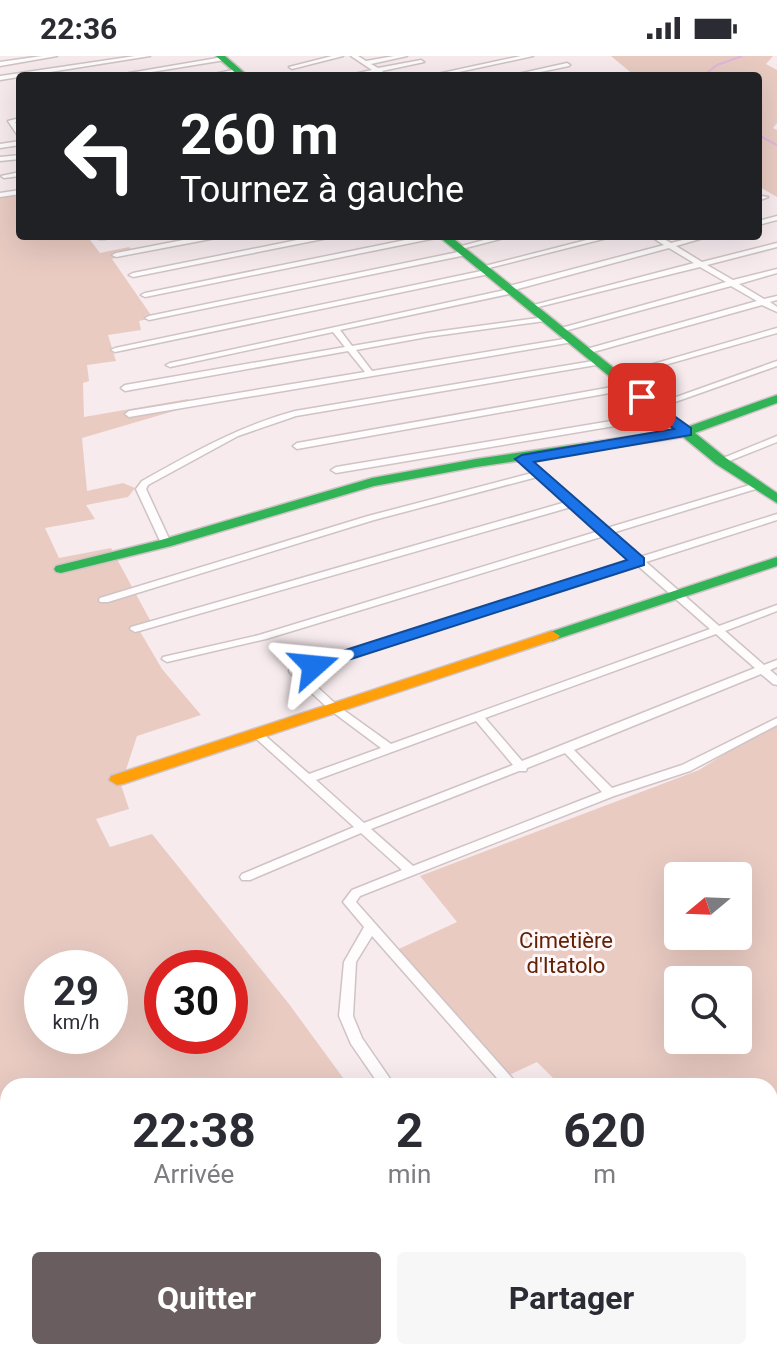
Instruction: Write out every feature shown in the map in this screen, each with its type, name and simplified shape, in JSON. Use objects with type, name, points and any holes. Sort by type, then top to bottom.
[{"type":"main road","points":[[221,58],[238,72]]},
{"type":"main road","points":[[448,240],[721,461],[768,490]]},
{"type":"main road","points":[[61,569],[166,543],[372,482],[476,463],[522,459],[686,432],[777,399]]},
{"type":"main road","points":[[117,780],[777,561]]},
{"type":"street","points":[[0,64],[54,56]]},
{"type":"street","points":[[40,72],[147,56]]},
{"type":"street","points":[[292,67],[340,56]]},
{"type":"street","points":[[354,56],[379,72]]},
{"type":"street","points":[[366,63],[404,56]]},
{"type":"street","points":[[451,72],[530,56]]},
{"type":"street","points":[[139,72],[221,58]]},
{"type":"street","points":[[367,72],[421,62]]},
{"type":"street","points":[[532,72],[567,65]]},
{"type":"street","points":[[4,176],[16,174]]},
{"type":"street","points":[[116,255],[195,240]]},
{"type":"street","points":[[133,275],[308,240]]},
{"type":"street","points":[[145,295],[416,240]]},
{"type":"street","points":[[149,318],[460,251],[495,240]]},
{"type":"street","points":[[115,350],[484,270],[596,240]]},
{"type":"street","points":[[660,240],[777,310]]},
{"type":"street","points":[[170,365],[510,290],[689,240]]},
{"type":"street","points":[[530,307],[777,245]]},
{"type":"street","points":[[129,414],[369,372],[558,330],[777,271]]},
{"type":"street","points":[[166,543],[141,489],[145,483],[237,431],[295,414],[592,357],[777,298]]},
{"type":"street","points":[[335,329],[369,372]]},
{"type":"street","points":[[125,388],[350,349],[558,330]]},
{"type":"street","points":[[616,376],[777,330]]},
{"type":"street","points":[[336,470],[660,410],[777,363]]},
{"type":"street","points":[[297,446],[629,387]]},
{"type":"street","points":[[721,461],[777,439]]},
{"type":"street","points":[[522,459],[777,682]]},
{"type":"street","points":[[104,600],[371,518],[538,474]]},
{"type":"street","points":[[167,659],[262,637],[602,531],[768,490]]},
{"type":"street","points":[[135,629],[238,602],[458,533],[570,504]]},
{"type":"street","points":[[390,749],[334,708],[294,671],[777,517]]},
{"type":"street","points":[[310,778],[480,719],[777,608]]},
{"type":"street","points":[[246,877],[363,826],[522,768],[777,663]]},
{"type":"street","points":[[480,719],[522,768]]},
{"type":"street","points":[[505,1078],[349,902],[350,897],[610,793],[686,768],[777,721]]},
{"type":"street","points":[[257,734],[411,871]]},
{"type":"street","points":[[566,748],[610,793]]},
{"type":"street","points":[[371,927],[350,962],[346,1016],[356,1040],[382,1078]]},
{"type":"green space","points":[[611,56],[773,56],[766,64],[777,70],[777,123],[773,128],[777,130],[777,197],[762,188],[762,72],[630,72]]},
{"type":"green space","points":[[16,192],[16,240],[90,240],[100,253],[129,247],[133,252],[112,259],[153,318],[139,321],[141,330],[108,335],[116,361],[87,365],[89,381],[83,383],[84,417],[188,399],[191,406],[82,438],[87,491],[123,483],[135,488],[128,497],[86,505],[95,519],[45,528],[59,558],[111,548],[151,622],[138,628],[162,669],[201,715],[137,736],[121,785],[129,809],[96,819],[110,847],[152,834],[245,950],[144,950],[144,1054],[248,1054],[248,953],[343,1078],[0,1078],[0,194]]},
{"type":"green space","name":"Cimetière d'Itatolo","points":[[777,721],[777,1078],[553,1078],[537,1062],[507,1076],[390,953],[457,922],[420,876],[699,770]]},
{"type":"waterway","points":[[708,72],[717,65],[742,56]]},
{"type":"waterway","points":[[762,137],[777,145]]},
{"type":"traffic: fast","points":[[220,56],[239,72]]},
{"type":"traffic: fast","points":[[448,240],[721,461],[777,499]]},
{"type":"traffic: fast","points":[[61,569],[166,543],[372,482],[476,463],[657,438],[686,432],[777,399]]},
{"type":"traffic: fast","points":[[552,636],[777,561]]},
{"type":"traffic: slow","points":[[117,780],[552,636]]},
{"type":"route","points":[[314,666],[639,562],[522,459],[686,432],[642,397]]}]
